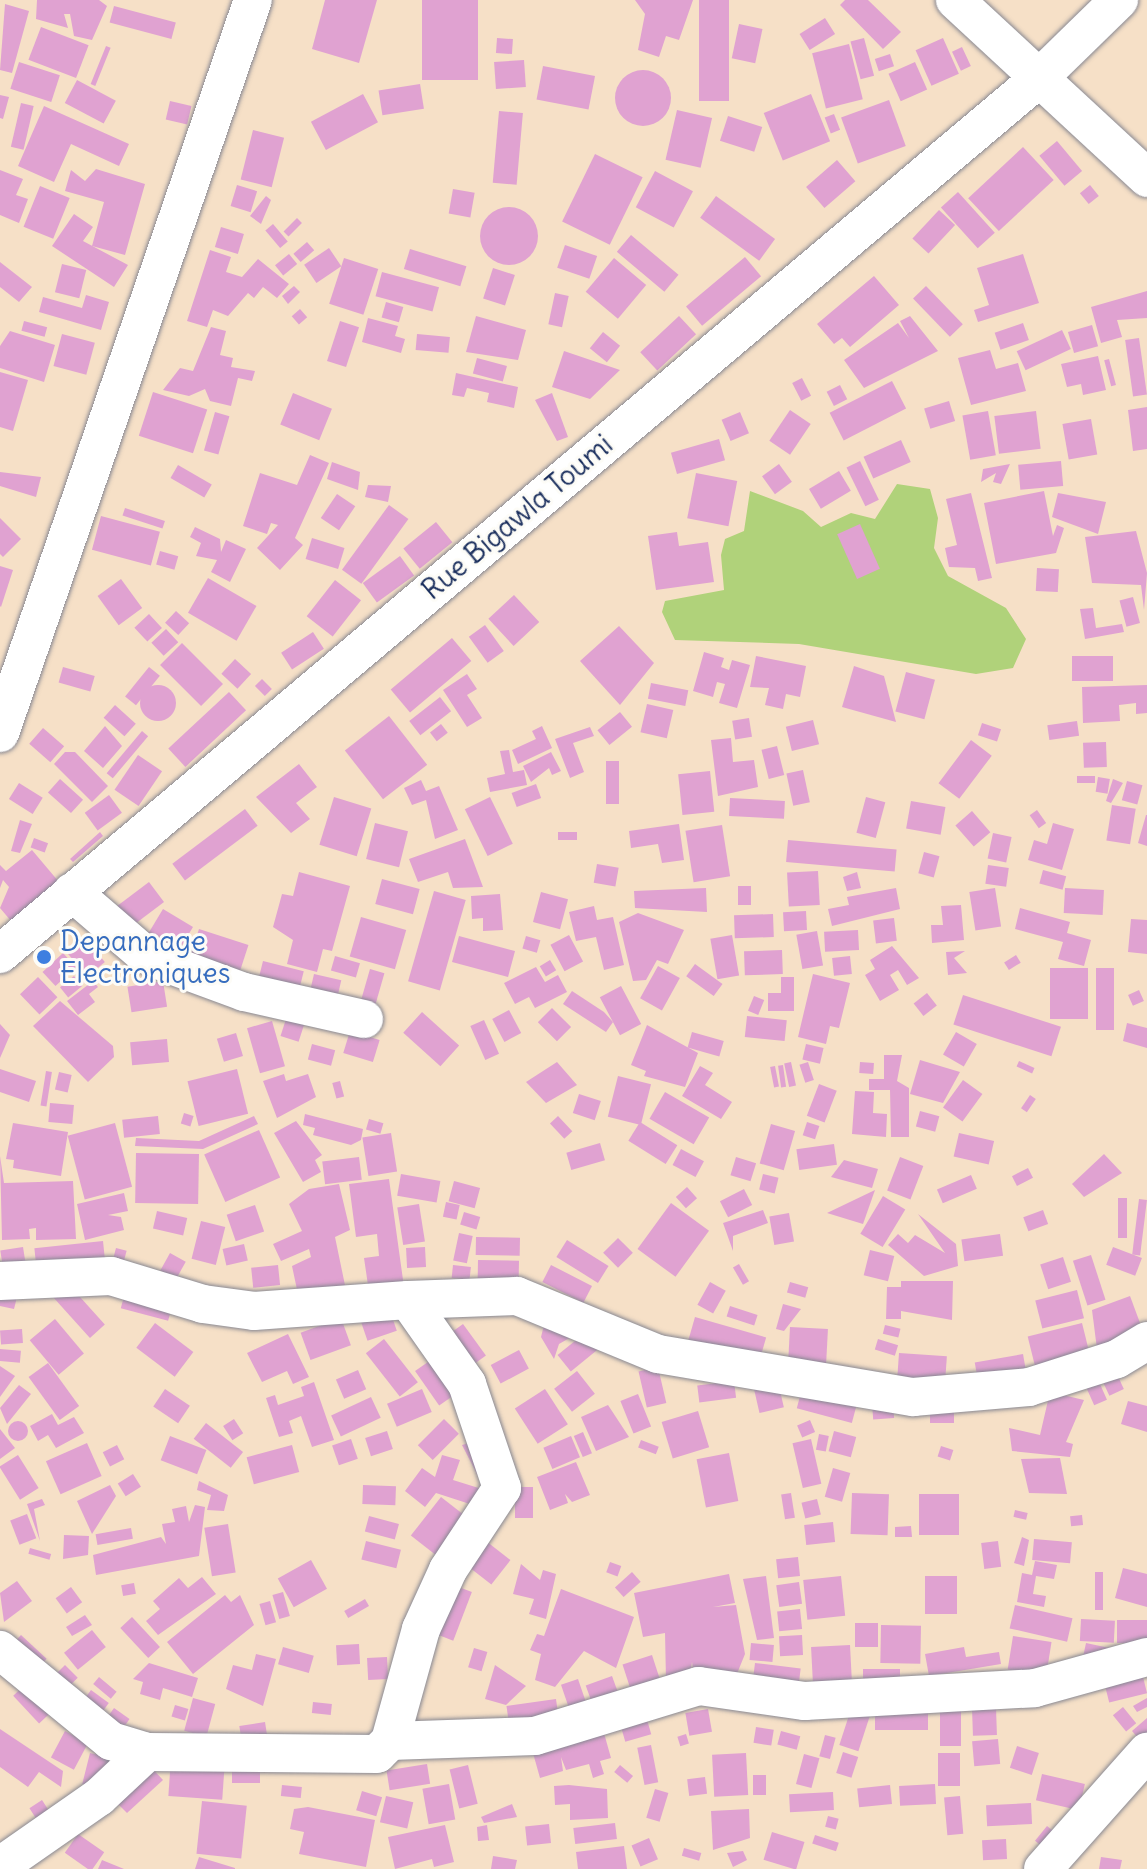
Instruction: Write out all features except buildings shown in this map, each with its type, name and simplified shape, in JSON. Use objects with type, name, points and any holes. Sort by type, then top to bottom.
[{"type":"street","points":[[0,733],[253,0]]},
{"type":"street","points":[[955,0],[1036,81],[1147,178]]},
{"type":"street","name":"Rue Bigawla Toumi","points":[[0,954],[1036,81],[1119,0]]},
{"type":"street","points":[[72,892],[143,953],[168,964],[244,992],[364,1019]]},
{"type":"street","points":[[0,1281],[111,1276],[203,1304],[254,1311],[517,1296],[658,1354],[913,1397],[1029,1387],[1137,1359]]},
{"type":"street","points":[[0,1650],[111,1741],[147,1752],[377,1754],[390,1741],[421,1629],[448,1570],[502,1488],[467,1384],[408,1300]]},
{"type":"street","points":[[390,1741],[535,1736],[699,1686],[805,1701],[1035,1688],[1147,1657]]},
{"type":"street","points":[[0,1866],[99,1797],[147,1752]]},
{"type":"street","points":[[1043,1869],[1147,1752]]},
{"type":"green space","points":[[897,484],[930,489],[938,518],[934,548],[948,576],[1006,608],[1026,639],[1013,668],[976,674],[799,644],[675,640],[662,612],[665,601],[724,590],[721,555],[725,539],[744,531],[750,491],[803,511],[821,527],[851,513],[875,519]]},
{"type":"place","name":"Depannage Electroniques","points":[[44,957]]}]
